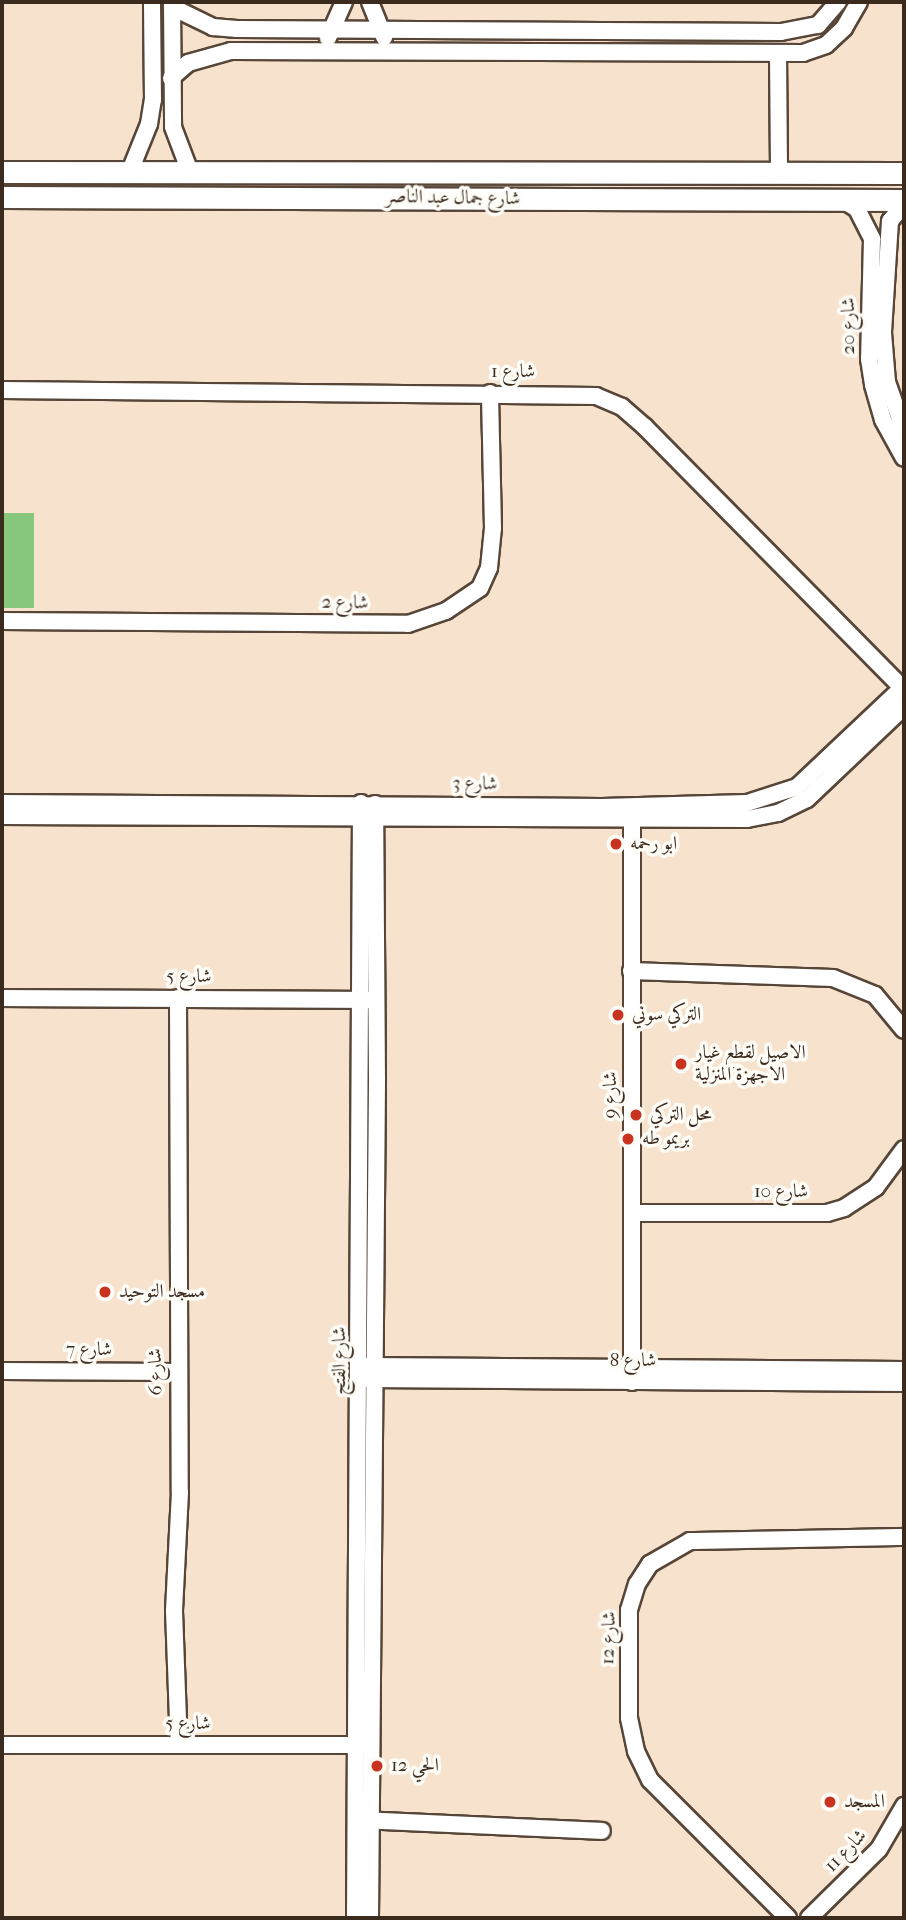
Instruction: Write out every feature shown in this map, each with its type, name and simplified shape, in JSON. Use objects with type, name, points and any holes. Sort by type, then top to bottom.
[{"type":"main road","name":"شارع جمال عبد الناصر","points":[[2,172],[904,173]]},
{"type":"main road","points":[[575,200],[569,186],[576,172]]},
{"type":"main road","points":[[521,173],[531,187],[524,199]]},
{"type":"main road","name":"شارع جمال عبد الناصر","points":[[2,197],[841,199],[904,202]]},
{"type":"street","points":[[130,171],[149,124],[153,88],[152,2]]},
{"type":"street","points":[[323,52],[344,2]]},
{"type":"street","points":[[370,2],[389,52]]},
{"type":"street","points":[[190,172],[173,127],[172,4],[214,27],[331,30],[802,31],[818,25],[838,2]]},
{"type":"street","points":[[153,88],[162,96],[172,84],[209,53],[803,53],[826,45],[844,28],[859,2]]},
{"type":"street","points":[[778,54],[779,173]]},
{"type":"street","name":"شارع 20","points":[[841,199],[858,209],[872,239],[873,385],[883,420],[904,458]]},
{"type":"street","name":"شارع 20","points":[[904,202],[890,221],[883,358],[893,406],[904,430]]},
{"type":"street","name":"شارع 1","points":[[2,390],[568,393],[596,396],[622,408],[904,688]]},
{"type":"street","name":"شارع 2","points":[[2,621],[408,624],[446,611],[480,588],[489,568],[493,527],[490,393]]},
{"type":"street","name":"شارع 3","points":[[632,814],[747,803],[797,787],[904,688]]},
{"type":"street","name":"شارع 3","points":[[2,803],[632,814],[747,819],[778,813],[831,781],[904,707]]},
{"type":"street","name":"شارع 3","points":[[2,816],[368,811]]},
{"type":"street","name":"شارع الفتح","points":[[368,811],[365,1820],[370,1918]]},
{"type":"street","name":"شارع 9","points":[[632,814],[632,1376]]},
{"type":"street","points":[[631,971],[833,978],[875,995],[904,1030]]},
{"type":"street","name":"شارع 5","points":[[2,998],[369,1000]]},
{"type":"street","name":"شارع 6","points":[[178,998],[176,1372],[180,1492],[174,1611],[179,1745]]},
{"type":"street","name":"شارع 10","points":[[632,1213],[827,1213],[844,1208],[876,1187],[904,1149]]},
{"type":"street","name":"شارع 8","points":[[632,1376],[904,1370]]},
{"type":"street","name":"شارع 7","points":[[2,1371],[176,1372]]},
{"type":"street","name":"شارع 8","points":[[368,1373],[904,1383]]},
{"type":"street","name":"شارع 12","points":[[788,1918],[650,1780],[636,1751],[629,1718],[629,1610],[637,1584],[650,1564],[690,1541],[904,1537]]},
{"type":"street","name":"شارع 5","points":[[2,1745],[366,1745]]},
{"type":"street","name":"شارع 11","points":[[809,1918],[879,1849],[904,1806]]},
{"type":"street","points":[[365,1820],[602,1831]]},
{"type":"street","name":"شارع الفتح","points":[[355,1918],[365,1820]]},
{"type":"green space","points":[[2,513],[34,513],[34,608],[2,608]]},
{"type":"place","name":"ابو رحمه","points":[[616,844]]},
{"type":"place","name":"التركي سوني","points":[[618,1015]]},
{"type":"place","name":"الاصيل لقطع غيار الاجهزة المنزلية","points":[[681,1064]]},
{"type":"place","name":"محل التركي","points":[[636,1115]]},
{"type":"place","name":"بريمو طه","points":[[628,1139]]},
{"type":"place","name":"مسجد التوحيد","points":[[105,1292]]},
{"type":"place","name":"الحي 12","points":[[377,1766]]},
{"type":"place","name":"المسجد","points":[[830,1802]]}]
